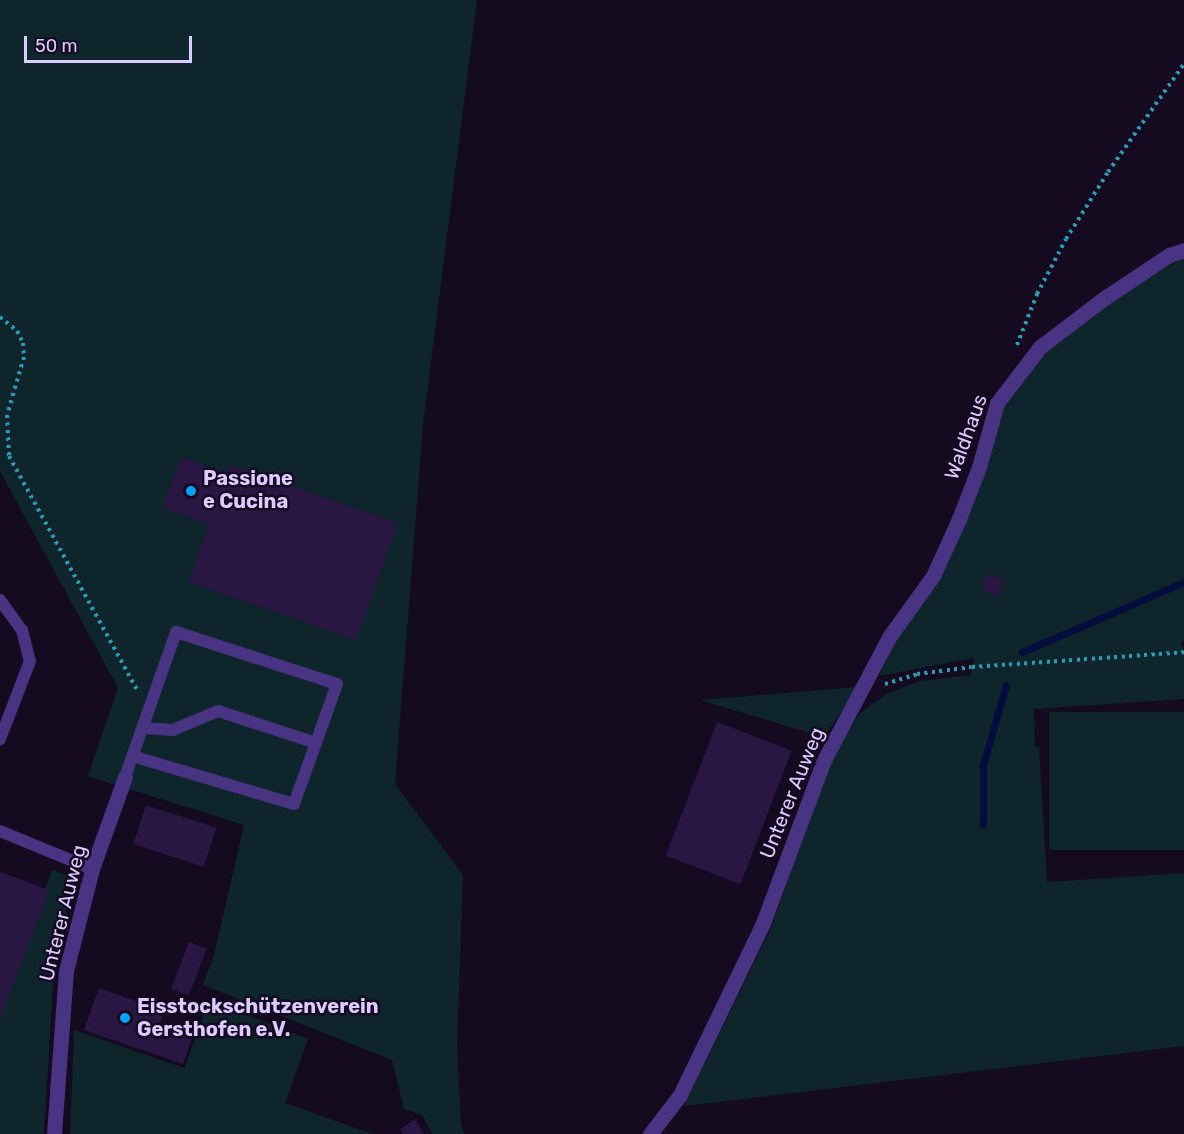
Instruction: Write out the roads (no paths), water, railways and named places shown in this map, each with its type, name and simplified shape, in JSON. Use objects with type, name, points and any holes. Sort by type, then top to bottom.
[{"type":"street","name":"Waldhaus","points":[[858,699],[889,637],[937,567],[979,467],[997,403],[1040,347],[1103,299],[1169,255],[1184,250]]},
{"type":"street","name":"Unterer Auweg","points":[[650,1134],[680,1095],[758,933],[824,760],[858,699]]},
{"type":"street","name":"Unterer Auweg","points":[[54,1134],[66,971],[92,869],[125,777]]},
{"type":"lane","points":[[0,600],[22,630],[30,661],[0,739]]},
{"type":"lane","points":[[125,777],[132,756],[144,728],[177,632],[337,684],[294,804],[132,756]]},
{"type":"lane","points":[[144,728],[173,730],[218,711],[316,743]]},
{"type":"lane","points":[[0,831],[92,869]]},
{"type":"waterway","points":[[1022,652],[1184,582]]},
{"type":"waterway","points":[[983,825],[983,765],[1006,685]]},
{"type":"place","name":"Passione e Cucina","points":[[191,491]]},
{"type":"place","name":"Eisstockschützenverein Gersthofen e.V.","points":[[125,1018]]}]
